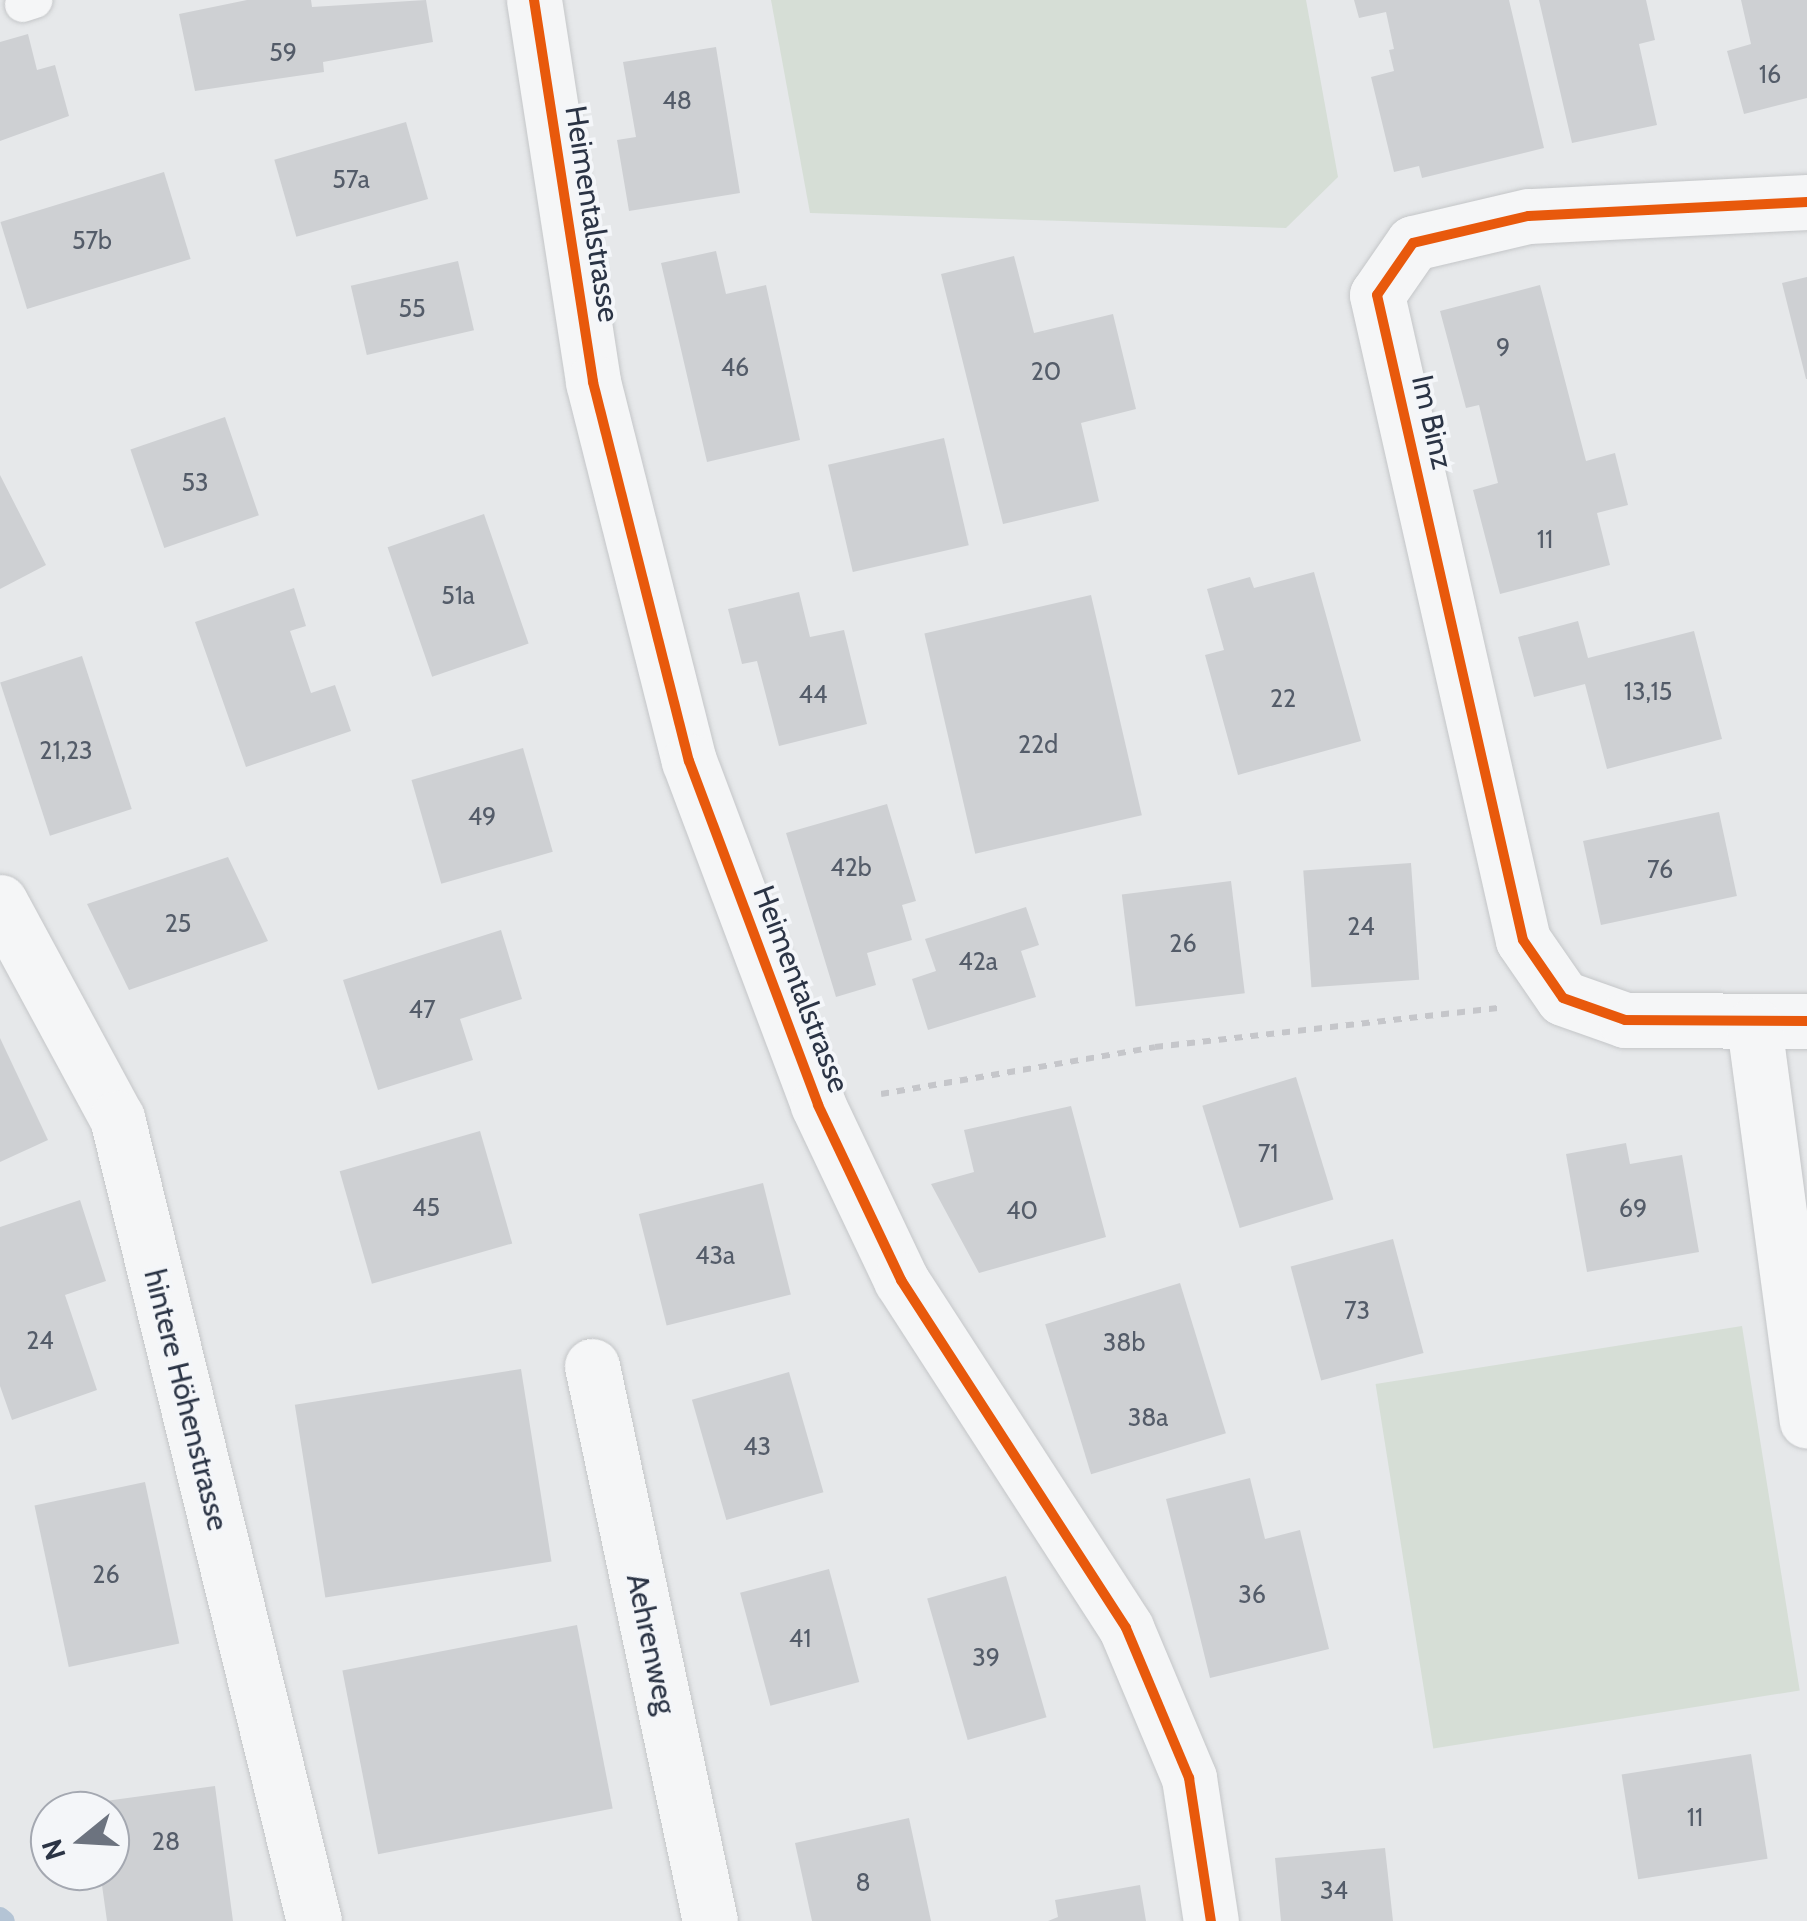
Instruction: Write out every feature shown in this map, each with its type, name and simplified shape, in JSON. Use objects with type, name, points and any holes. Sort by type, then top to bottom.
[{"type":"street","name":"Heimentalstrasse","points":[[534,0],[593,382],[689,761],[818,1105],[900,1280],[1126,1628],[1188,1778],[1211,1921]]},
{"type":"street","name":"Im Binz","points":[[1781,1023],[1625,1020],[1563,998],[1523,940],[1378,295],[1414,243],[1528,216],[1807,202]]},
{"type":"street","name":"hintere Höhenstrasse","points":[[0,902],[116,1118],[314,1921]]},
{"type":"street","points":[[1781,1023],[1807,1420]]},
{"type":"street","name":"Aehrenweg","points":[[592,1366],[710,1921]]},
{"type":"path","points":[[818,1105],[1155,1047],[1480,1011]]},
{"type":"shaded area","points":[[771,0],[1306,0],[1338,177],[1286,228],[810,213]]},
{"type":"shaded area","points":[[1742,1326],[1800,1690],[1433,1748],[1376,1384]]},
{"type":"building","points":[[247,0],[311,0],[312,7],[426,0],[433,42],[323,62],[324,72],[195,91],[179,14]]},
{"type":"building","points":[[1354,0],[1509,0],[1544,148],[1422,178],[1419,166],[1394,172],[1371,77],[1394,71],[1386,12],[1359,18]]},
{"type":"building","points":[[1539,0],[1646,0],[1655,40],[1639,44],[1657,125],[1572,143]]},
{"type":"building","points":[[1741,0],[1807,0],[1807,98],[1744,114],[1727,51],[1751,44]]},
{"type":"building","points":[[28,34],[37,70],[55,65],[69,116],[0,141],[0,42]]},
{"type":"building","points":[[716,47],[740,193],[629,211],[617,140],[636,137],[623,62]]},
{"type":"building","points":[[406,122],[428,199],[296,237],[274,160]]},
{"type":"building","points":[[164,172],[191,259],[27,309],[0,222]]},
{"type":"building","points":[[716,251],[726,294],[766,285],[800,440],[707,462],[661,263]]},
{"type":"building","points":[[1014,256],[1034,333],[1113,314],[1136,409],[1081,423],[1099,501],[1003,524],[941,274]]},
{"type":"building","points":[[458,261],[474,330],[367,355],[351,286]]},
{"type":"building","points":[[1807,277],[1807,379],[1806,379],[1782,283]]},
{"type":"building","points":[[1540,285],[1586,461],[1615,453],[1628,505],[1597,513],[1610,565],[1500,594],[1473,490],[1498,483],[1479,405],[1466,408],[1440,311]]},
{"type":"building","points":[[225,417],[259,515],[164,548],[130,450]]},
{"type":"building","points":[[944,438],[969,545],[853,572],[828,465]]},
{"type":"building","points":[[0,475],[46,565],[0,589]]},
{"type":"building","points":[[484,514],[529,644],[432,677],[388,547]]},
{"type":"building","points":[[1314,572],[1361,741],[1238,775],[1205,655],[1224,650],[1207,589],[1250,577],[1254,588]]},
{"type":"building","points":[[294,588],[306,626],[290,631],[311,693],[335,685],[351,731],[246,767],[195,622]]},
{"type":"building","points":[[799,592],[810,637],[844,630],[867,724],[779,746],[757,661],[742,664],[728,609]]},
{"type":"building","points":[[1091,595],[1142,815],[975,854],[924,633]]},
{"type":"building","points":[[1578,621],[1588,658],[1694,631],[1722,739],[1607,769],[1585,684],[1534,697],[1518,637]]},
{"type":"building","points":[[82,656],[132,809],[50,836],[0,683]]},
{"type":"building","points":[[523,748],[553,852],[441,884],[411,780]]},
{"type":"building","points":[[887,804],[916,901],[902,905],[912,940],[867,953],[876,985],[836,997],[786,833]]},
{"type":"building","points":[[1719,812],[1737,896],[1601,925],[1583,841]]},
{"type":"building","points":[[228,857],[268,941],[129,990],[87,904]]},
{"type":"building","points":[[1411,863],[1419,980],[1311,987],[1303,871]]},
{"type":"building","points":[[1231,881],[1245,993],[1136,1007],[1122,894]]},
{"type":"building","points":[[1026,907],[1039,945],[1021,951],[1036,997],[928,1030],[912,979],[936,971],[925,939]]},
{"type":"building","points":[[501,930],[522,999],[460,1019],[473,1060],[378,1090],[343,980]]},
{"type":"building","points":[[0,1038],[48,1140],[0,1162]]},
{"type":"building","points":[[1296,1077],[1333,1199],[1240,1228],[1202,1106]]},
{"type":"building","points":[[1071,1106],[1106,1237],[979,1273],[931,1184],[974,1172],[964,1130]]},
{"type":"building","points":[[480,1131],[512,1243],[372,1284],[340,1171]]},
{"type":"building","points":[[1626,1143],[1630,1164],[1682,1155],[1699,1252],[1587,1272],[1566,1154]]},
{"type":"building","points":[[763,1183],[791,1295],[667,1326],[639,1214]]},
{"type":"building","points":[[80,1200],[106,1281],[65,1295],[97,1390],[12,1420],[0,1386],[0,1227]]},
{"type":"building","points":[[1393,1239],[1424,1353],[1321,1380],[1291,1266]]},
{"type":"building","points":[[1180,1283],[1226,1433],[1091,1474],[1045,1324]]},
{"type":"building","points":[[521,1369],[552,1562],[325,1597],[295,1405]]},
{"type":"building","points":[[789,1372],[823,1492],[726,1520],[692,1400]]},
{"type":"building","points":[[1250,1478],[1265,1539],[1300,1530],[1329,1649],[1210,1678],[1166,1499]]},
{"type":"building","points":[[145,1482],[179,1643],[69,1667],[34,1505]]},
{"type":"building","points":[[829,1569],[859,1682],[770,1706],[740,1593]]},
{"type":"building","points":[[1006,1576],[1047,1717],[968,1740],[927,1599]]},
{"type":"building","points":[[577,1625],[613,1809],[378,1854],[342,1671]]},
{"type":"building","points":[[1751,1754],[1768,1859],[1638,1879],[1622,1774]]},
{"type":"building","points":[[215,1786],[233,1921],[107,1921],[103,1891],[130,1891],[130,1798]]},
{"type":"building","points":[[909,1818],[931,1921],[812,1921],[795,1843]]},
{"type":"building","points":[[1385,1848],[1393,1921],[1281,1921],[1275,1858]]},
{"type":"building","points":[[1140,1885],[1146,1921],[1048,1921],[1058,1917],[1055,1900]]},
{"type":"waterway","points":[[0,1917],[5,1921]]},
{"type":"cycle path","points":[[534,0],[593,382],[689,761],[818,1105],[901,1280],[1126,1628],[1189,1778],[1211,1921]]},
{"type":"cycle path","points":[[1807,202],[1528,216],[1413,243],[1377,295],[1523,940],[1563,998],[1625,1020],[1807,1021]]}]
